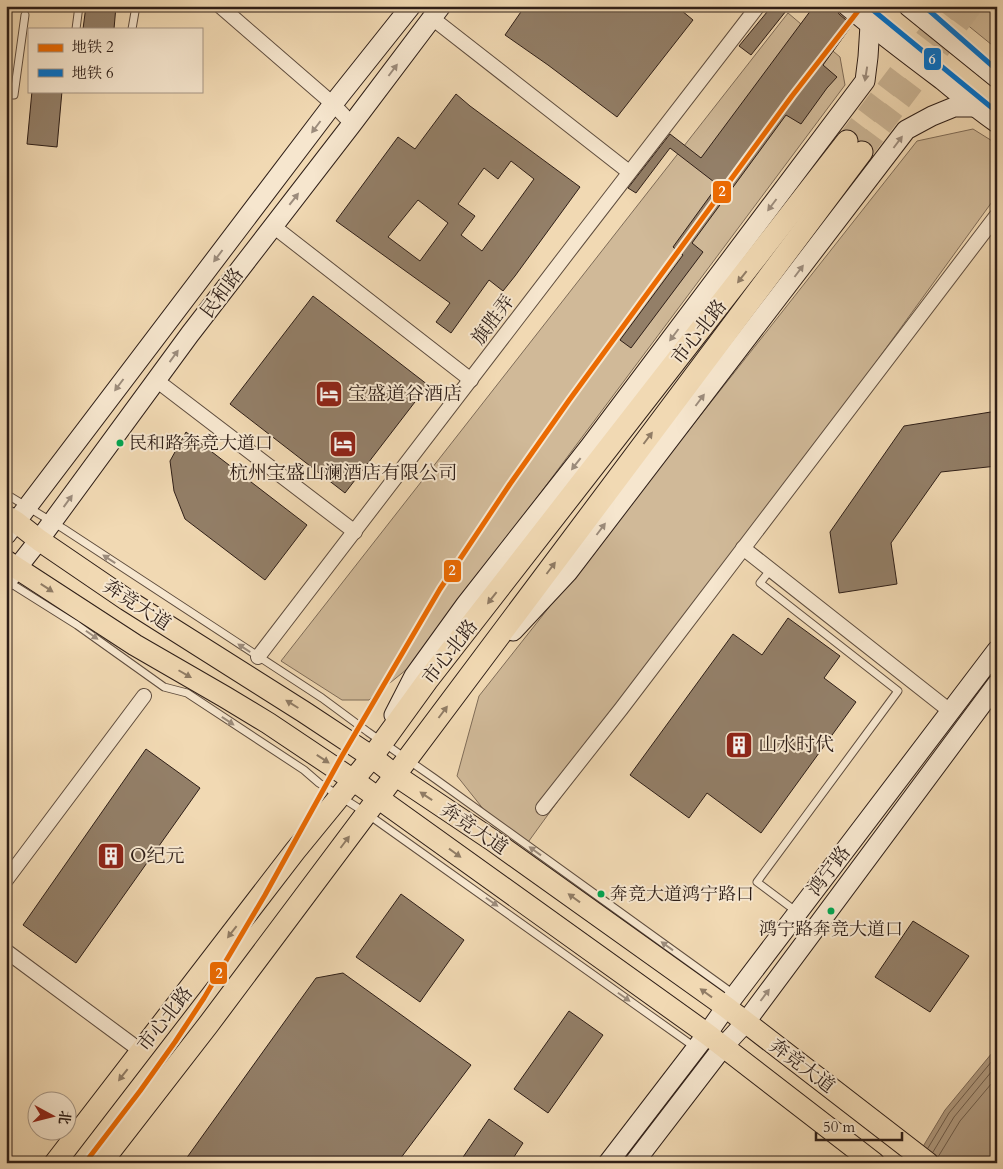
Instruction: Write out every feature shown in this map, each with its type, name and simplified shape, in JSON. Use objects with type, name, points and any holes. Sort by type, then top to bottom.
[{"type":"main road","name":"民和路","points":[[14,520],[333,104],[412,6]]},
{"type":"main road","points":[[848,6],[974,107],[997,123]]},
{"type":"main road","points":[[908,6],[997,78]]},
{"type":"main road","name":"民和路","points":[[8,574],[39,540],[156,380],[436,12]]},
{"type":"main road","points":[[378,746],[414,676],[466,604],[590,446],[865,81],[870,25]]},
{"type":"main road","points":[[464,683],[568,572],[906,130],[954,107],[974,107]]},
{"type":"main road","name":"市心北路","points":[[55,1163],[533,545],[854,147],[464,683],[208,1025],[101,1163]]},
{"type":"main road","name":"奔竞大道","points":[[14,520],[39,540],[127,600],[304,712],[378,746],[401,767],[492,840],[731,1001],[745,1022],[920,1156]]},
{"type":"main road","name":"奔竞大道","points":[[8,574],[225,697],[268,723],[353,780],[372,806],[709,1043],[874,1163]]},
{"type":"main road","name":"鸿宁路","points":[[634,1163],[709,1043],[731,1001],[997,650]]},
{"type":"main road","name":"鸿宁路","points":[[608,1163],[709,1043],[745,1022],[997,684]]},
{"type":"street","points":[[220,6],[333,104],[352,124]]},
{"type":"street","name":"旗胜弄","points":[[258,657],[758,6]]},
{"type":"street","points":[[436,12],[629,172]]},
{"type":"street","points":[[544,808],[627,702],[997,215]]},
{"type":"street","points":[[273,226],[471,380]]},
{"type":"street","points":[[156,380],[355,532]]},
{"type":"street","points":[[743,548],[950,711]]},
{"type":"street","points":[[6,880],[144,696]]},
{"type":"street","points":[[6,951],[141,1051]]},
{"type":"lane","points":[[76,28],[78,6]]},
{"type":"lane","points":[[132,28],[136,6]]},
{"type":"lane","points":[[6,95],[14,96],[25,15]]},
{"type":"lane","points":[[20,52],[28,52]]},
{"type":"lane","points":[[6,494],[14,520],[52,522],[322,698],[378,746]]},
{"type":"lane","points":[[486,579],[533,545]]},
{"type":"lane","points":[[771,569],[760,583],[898,691],[757,882],[798,912]]},
{"type":"lane","points":[[8,574],[164,687],[187,693],[340,796],[372,806]]},
{"type":"shaded area","points":[[944,6],[997,6],[997,49]]},
{"type":"shaded area","points":[[788,13],[840,57],[845,85],[412,665],[369,700],[342,700],[281,661]]},
{"type":"shaded area","points":[[973,129],[997,144],[997,195],[526,845],[500,830],[457,776],[479,696],[917,141]]},
{"type":"water","points":[[997,1047],[997,1163],[913,1163],[945,1110]]},
{"type":"building","points":[[86,6],[116,6],[114,28],[83,28]]},
{"type":"building","points":[[525,6],[676,6],[693,20],[617,117],[505,35]]},
{"type":"building","points":[[772,6],[790,6],[751,55],[739,46]]},
{"type":"building","points":[[814,6],[836,6],[839,14],[852,25],[823,65],[837,77],[801,124],[786,115],[692,243],[703,252],[631,348],[620,340],[683,255],[673,247],[718,185],[670,148],[636,193],[628,188],[670,134],[701,158]]},
{"type":"building","points":[[32,92],[62,92],[57,147],[27,144]]},
{"type":"building","points":[[456,94],[580,187],[503,291],[489,280],[451,333],[436,322],[450,303],[336,221],[398,137],[415,149]],"holes":[[[511,161],[534,179],[482,251],[461,235],[475,216],[458,204],[484,168],[498,179]],[[418,200],[448,223],[420,261],[388,237]]]},
{"type":"building","name":"宝盛道谷酒店","points":[[313,296],[428,385],[345,493],[230,404]]},
{"type":"building","points":[[997,411],[997,466],[941,472],[891,543],[897,584],[839,593],[830,532],[904,426]]},
{"type":"building","points":[[186,432],[307,525],[265,580],[185,519],[174,491],[170,461]]},
{"type":"building","name":"山水时代","points":[[788,618],[840,656],[824,678],[856,702],[761,833],[707,793],[689,818],[630,775],[733,634],[762,655]]},
{"type":"building","name":"O纪元","points":[[146,749],[200,788],[76,963],[23,925]]},
{"type":"building","points":[[401,894],[464,940],[420,1002],[356,957]]},
{"type":"building","points":[[913,921],[969,956],[930,1012],[875,977]]},
{"type":"building","points":[[343,973],[471,1065],[397,1163],[183,1163],[316,978]]},
{"type":"building","points":[[569,1011],[603,1035],[548,1113],[514,1089]]},
{"type":"building","points":[[489,1119],[523,1143],[510,1163],[459,1163]]},
{"type":"tunnel","points":[[847,141],[950,6]]},
{"type":"tunnel","points":[[862,152],[972,6]]},
{"type":"metro line","name":"2","points":[[85,1163],[140,1091],[204,998],[440,589],[510,484],[792,96],[862,6]]},
{"type":"metro line","name":"6","points":[[868,6],[997,112]]},
{"type":"metro line","name":"6","points":[[924,6],[997,70]]},
{"type":"place","name":"宝盛道谷酒店","points":[[329,394]]},
{"type":"place","name":"民和路奔竞大道口","points":[[120,443]]},
{"type":"place","name":"杭州宝盛山澜酒店有限公司","points":[[343,444]]},
{"type":"place","name":"山水时代","points":[[739,745]]},
{"type":"place","name":"O纪元","points":[[111,856]]},
{"type":"place","name":"奔竞大道鸿宁路口","points":[[601,894]]},
{"type":"place","name":"鸿宁路奔竞大道口","points":[[831,911]]}]
